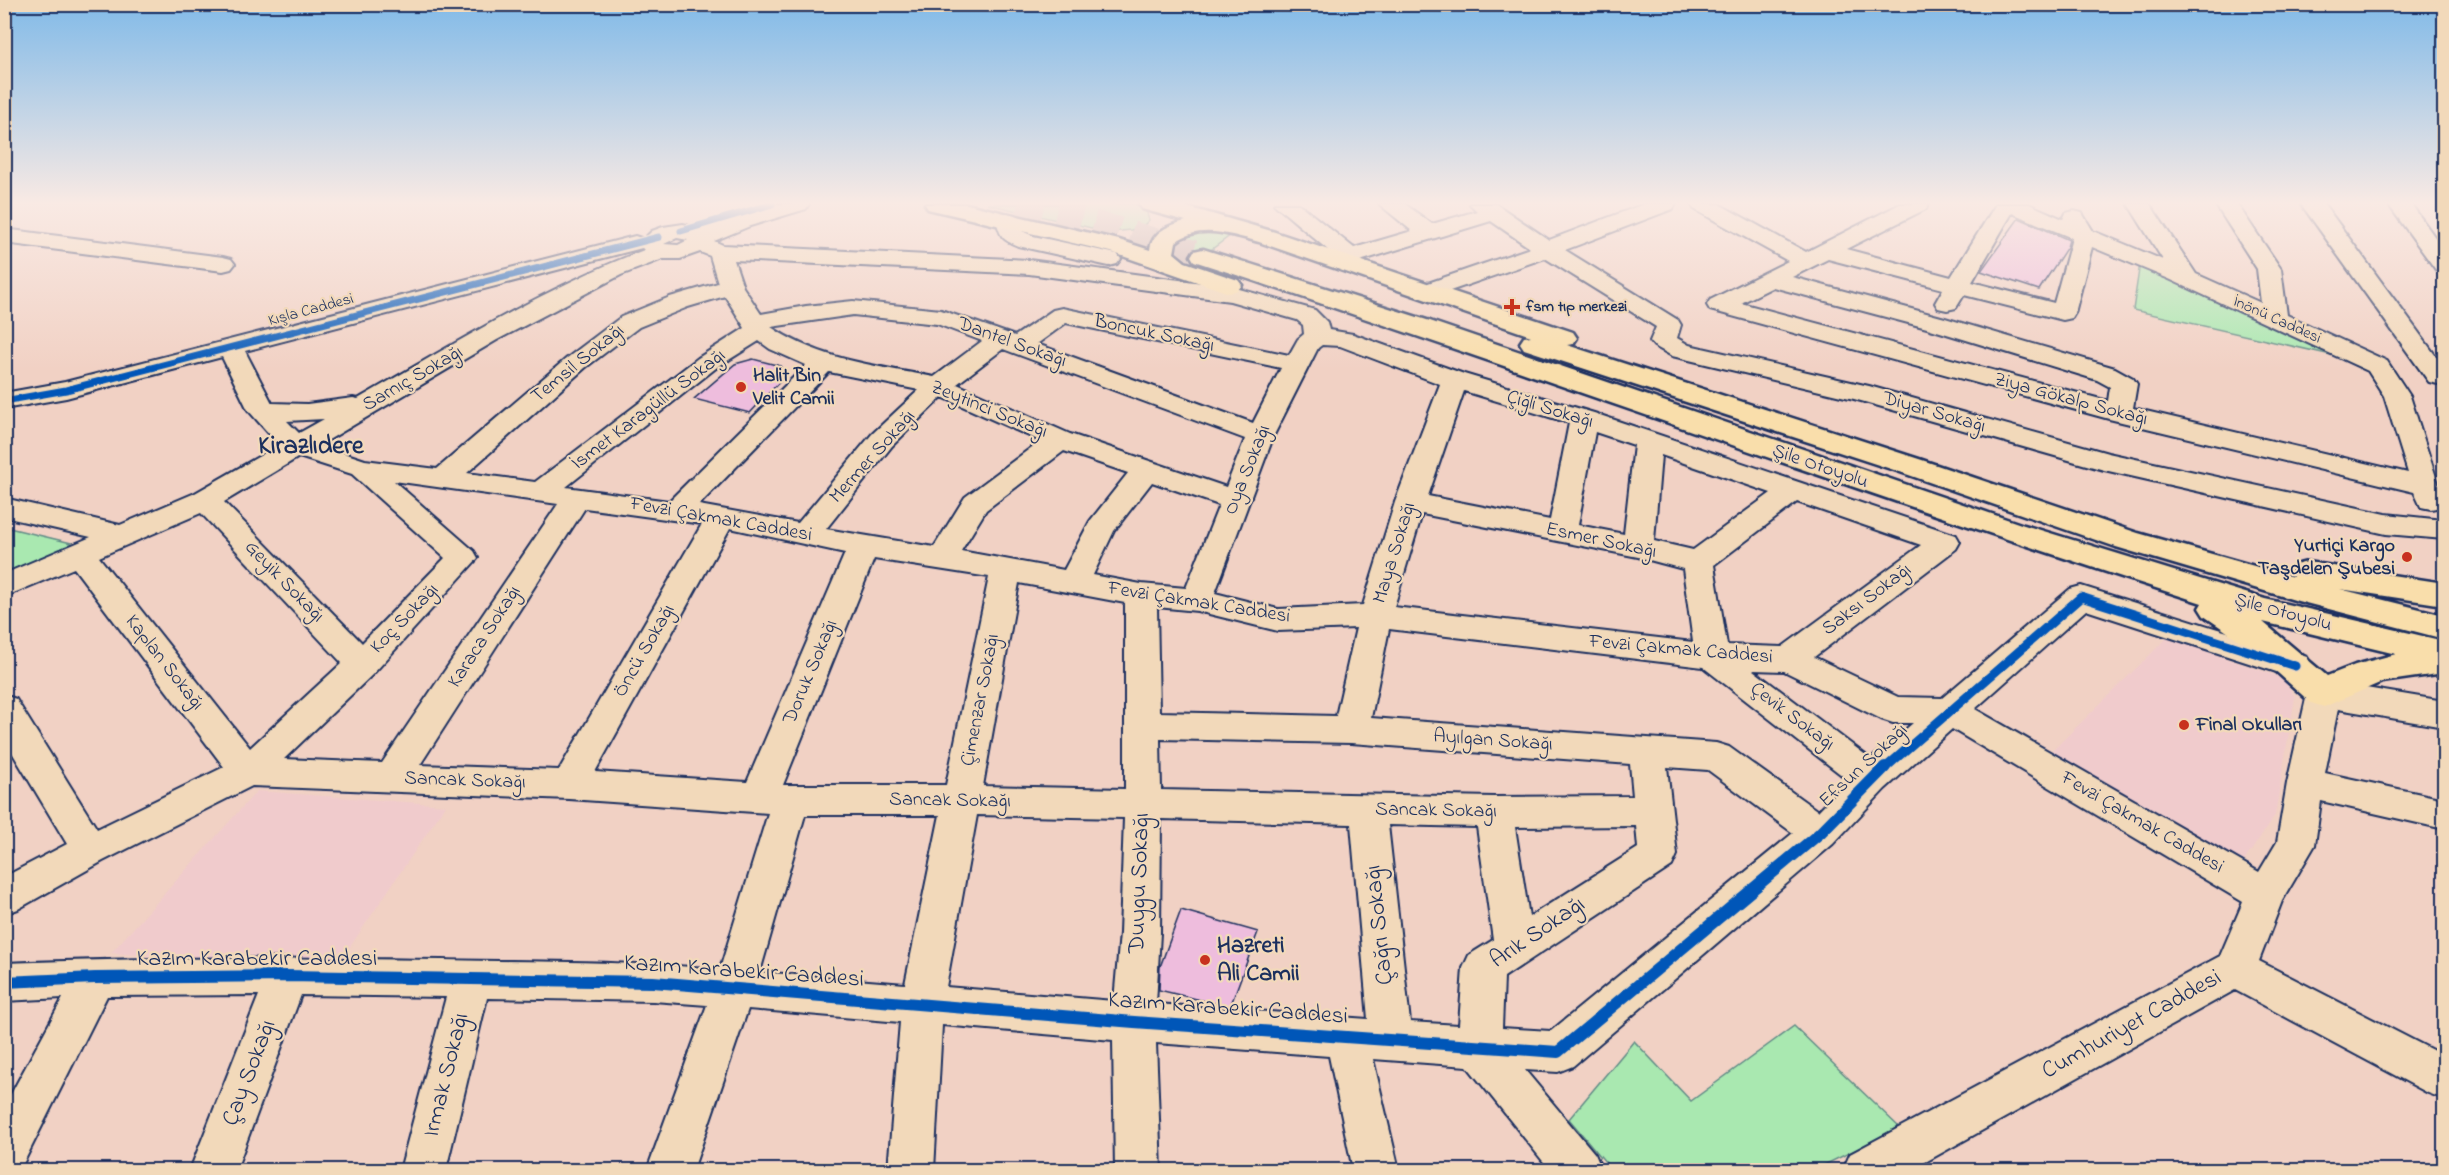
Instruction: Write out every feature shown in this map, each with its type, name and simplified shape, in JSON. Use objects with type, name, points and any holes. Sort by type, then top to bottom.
[{"type":"highway","points":[[1137,259],[1182,277],[1736,453],[1889,491]]},
{"type":"highway","points":[[1166,259],[1182,277]]},
{"type":"highway","name":"Şile Otoyolu","points":[[1259,259],[1421,327],[1889,491],[2118,551],[2298,590],[2445,627]]},
{"type":"highway","name":"Şile Otoyolu","points":[[1272,259],[1911,466],[2262,610],[2350,643],[2437,662]]},
{"type":"highway","points":[[1330,259],[1637,363],[1791,418],[1911,466]]},
{"type":"highway","points":[[2118,551],[2261,566],[2445,594]]},
{"type":"highway","points":[[2118,551],[2248,627],[2289,658],[2324,694],[2350,679],[2380,668],[2437,662]]},
{"type":"highway","points":[[2413,588],[2438,581],[2445,574]]},
{"type":"street","points":[[183,259],[223,264]]},
{"type":"street","name":"Kışla Caddesi","points":[[4,401],[66,390],[578,259]]},
{"type":"street","points":[[611,259],[614,263],[613,270]]},
{"type":"street","name":"Sarnıç Sokağı","points":[[4,586],[205,500],[488,335],[613,270],[642,259]]},
{"type":"street","name":"Zeytinci Sokağı","points":[[703,259],[731,287],[757,327],[779,344],[823,363],[939,386],[1060,440],[1234,501]]},
{"type":"street","points":[[917,259],[1182,277]]},
{"type":"street","points":[[1107,259],[1182,277],[1306,315],[1315,322],[1307,348]]},
{"type":"street","points":[[1436,288],[1519,259]]},
{"type":"street","name":"Diyar Sokağı","points":[[1563,259],[1669,325],[1663,341],[1681,351],[1860,392],[2104,461],[2386,524],[2444,531]]},
{"type":"street","points":[[1771,279],[1810,259]]},
{"type":"street","points":[[1828,259],[1957,286],[2063,314],[2078,259]]},
{"type":"street","points":[[1913,358],[1974,259]]},
{"type":"street","name":"İnönü Caddesi","points":[[2139,259],[2378,366],[2441,376]]},
{"type":"street","points":[[2174,259],[2188,280]]},
{"type":"street","points":[[2262,259],[2269,269],[2275,319]]},
{"type":"street","points":[[2353,259],[2441,376]]},
{"type":"street","points":[[1771,279],[1936,323],[2114,377],[2124,384],[2119,412]]},
{"type":"street","name":"Ziya Gökalp Sokağı","points":[[1771,279],[1719,305],[2119,412],[2425,486]]},
{"type":"street","name":"Temsil Sokağı","points":[[445,477],[576,363],[630,322],[680,302],[731,287]]},
{"type":"street","name":"Dantel Sokağı","points":[[757,327],[806,313],[853,308],[941,317],[1260,435]]},
{"type":"street","name":"Boncuk Sokağı","points":[[1010,342],[1062,315],[1307,348]]},
{"type":"street","name":"İsmet Karagüllü Sokağı","points":[[542,492],[706,363],[757,327]]},
{"type":"street","name":"Çiğli Sokağı","points":[[1307,348],[1344,339],[1455,380],[1584,419],[1648,443],[1945,542]]},
{"type":"street","name":"Mermer Sokağı","points":[[804,535],[882,440],[939,386],[1010,342]]},
{"type":"street","points":[[230,347],[262,410],[297,447]]},
{"type":"street","name":"Oya Sokağı","points":[[1197,600],[1260,435],[1307,348]]},
{"type":"street","points":[[676,511],[823,363]]},
{"type":"street","points":[[2378,366],[2397,396],[2425,486],[2444,531]]},
{"type":"street","name":"Maya Sokağı","points":[[1351,730],[1359,675],[1376,616],[1410,502],[1455,380]]},
{"type":"street","points":[[262,410],[289,414],[327,412],[383,397]]},
{"type":"street","points":[[1562,532],[1584,419]]},
{"type":"street","points":[[942,558],[975,504],[1060,440]]},
{"type":"street","points":[[1638,547],[1648,443]]},
{"type":"street","name":"Fevzi Çakmak Caddesi","points":[[297,447],[362,468],[445,477],[721,517],[863,547],[942,558],[1140,595],[1197,600],[1278,620],[1376,616],[1713,656],[1789,659],[1893,710],[1950,711],[2265,895]]},
{"type":"street","name":"Koç Sokağı","points":[[248,772],[362,664],[463,558],[362,468]]},
{"type":"street","points":[[1073,583],[1101,528],[1146,470]]},
{"type":"street","points":[[1713,656],[1698,562],[1794,490]]},
{"type":"street","name":"Karaca Sokağı","points":[[392,778],[577,497]]},
{"type":"street","name":"Geyik Sokağı","points":[[205,500],[362,664]]},
{"type":"street","name":"Esmer Sokağı","points":[[1410,502],[1638,547],[1698,562]]},
{"type":"street","points":[[4,507],[122,535]]},
{"type":"street","name":"Öncü Sokağı","points":[[569,785],[721,517]]},
{"type":"street","name":"Saksı Sokağı","points":[[1789,659],[1945,542]]},
{"type":"street","name":"Doruk Sokağı","points":[[670,1170],[734,989],[775,799],[863,547]]},
{"type":"street","name":"Kaplan Sokağı","points":[[79,553],[248,772]]},
{"type":"street","name":"Çimenzar Sokağı","points":[[910,1170],[922,1005],[1006,571]]},
{"type":"street","name":"Duygu Sokağı","points":[[1138,1170],[1134,1022],[1140,933],[1143,804],[1140,595]]},
{"type":"street","name":"Efsun Sokağı","points":[[1479,1047],[1558,1052],[1820,833],[1872,778],[2081,597],[2295,666]]},
{"type":"street","name":"Çevik Sokağı","points":[[1713,656],[1872,778]]},
{"type":"street","points":[[2324,694],[2445,714]]},
{"type":"street","name":"Cumhuriyet Caddesi","points":[[1866,1170],[2235,969],[2265,895],[2296,845],[2305,783],[2324,694]]},
{"type":"street","points":[[4,708],[90,850]]},
{"type":"street","name":"Ayılgan Sokağı","points":[[1142,725],[1351,730],[1716,757],[1820,833]]},
{"type":"street","points":[[1647,753],[1653,811]]},
{"type":"street","points":[[4,897],[90,850],[248,772]]},
{"type":"street","name":"Sancak Sokağı","points":[[248,772],[569,785],[775,799],[962,800],[1494,812],[1653,811]]},
{"type":"street","points":[[2305,783],[2445,814]]},
{"type":"street","name":"Çağrı Sokağı","points":[[1368,810],[1391,1041]]},
{"type":"street","name":"Arık Sokağı","points":[[1479,1047],[1484,968],[1658,855],[1653,811]]},
{"type":"street","points":[[1494,812],[1514,949]]},
{"type":"street","points":[[2235,969],[2445,1078]]},
{"type":"street","name":"Kazım Karabekir Caddesi","points":[[4,982],[95,978],[287,976],[653,982],[1134,1022],[1479,1047]]},
{"type":"street","name":"Çay Sokağı","points":[[213,1170],[287,976]]},
{"type":"street","points":[[4,1154],[95,978]]},
{"type":"street","name":"Irmak Sokağı","points":[[423,1170],[471,980]]},
{"type":"street","points":[[1347,1037],[1376,1170]]},
{"type":"street","points":[[1479,1047],[1579,1170]]},
{"type":"shaded area","name":"Final Okulları","points":[[2167,638],[2283,678],[2295,697],[2275,815],[2241,866],[2050,753]]},
{"type":"shaded area","points":[[257,791],[446,805],[335,969],[111,953]]},
{"type":"green space","points":[[2140,263],[2349,359],[2133,310]]},
{"type":"green space","points":[[5,527],[88,547],[5,583]]},
{"type":"green space","points":[[1794,1026],[1900,1128],[1814,1170],[1612,1170],[1569,1119],[1634,1041],[1691,1101]]},
{"type":"building","points":[[1990,259],[2059,259],[2039,290],[1981,271]]},
{"type":"building","name":"Halit Bin Velit Camii","points":[[753,359],[780,366],[785,376],[750,413],[694,399],[735,364]]},
{"type":"building","name":"Hazreti Ali Camii","points":[[1181,910],[1258,932],[1230,1007],[1159,990],[1160,967]]},
{"type":"cycle path","points":[[4,401],[66,390],[574,259]]},
{"type":"cycle path","points":[[4,982],[95,978],[287,976],[653,982],[1134,1022],[1558,1052],[1820,833],[1872,779],[2081,597],[2295,666]]},
{"type":"place","name":"fsm tıp merkezi","points":[[1512,307]]},
{"type":"place","name":"Halit Bin Velit Camii","points":[[741,387]]},
{"type":"place","name":"Yurtiçi Kargo Taşdelen Şubesi","points":[[2407,557]]},
{"type":"place","name":"Final Okulları","points":[[2184,725]]},
{"type":"place","name":"Hazreti Ali Camii","points":[[1205,960]]},
{"type":"district","name":"Kirazlıdere","points":[[311,447]]}]
